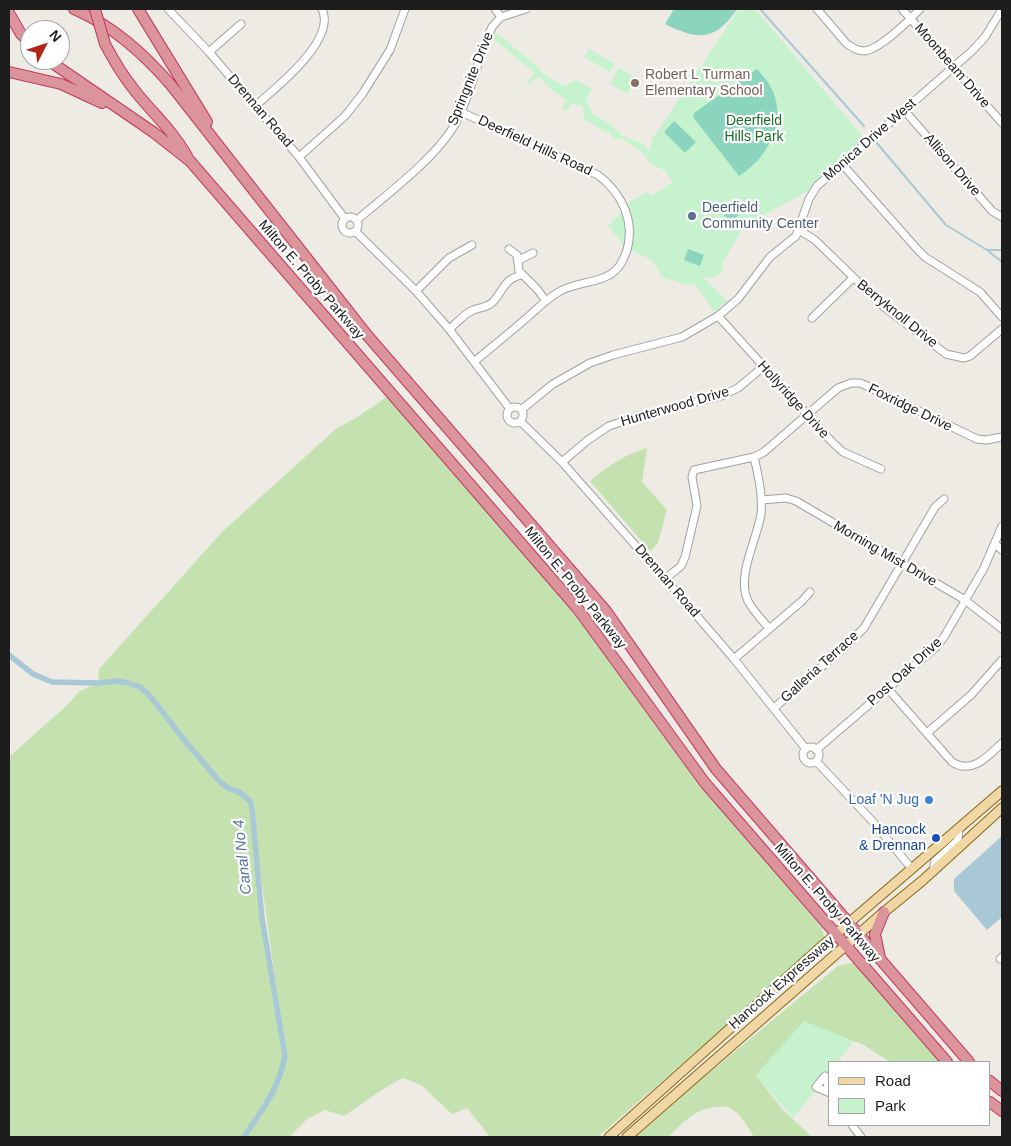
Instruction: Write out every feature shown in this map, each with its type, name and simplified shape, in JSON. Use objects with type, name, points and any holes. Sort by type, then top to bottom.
[{"type":"highway","points":[[74,9],[109,27],[130,43],[152,64],[233,165]]},
{"type":"highway","points":[[94,9],[105,44],[114,62],[131,86],[178,139],[190,161]]},
{"type":"highway","points":[[138,9],[233,165]]},
{"type":"highway","points":[[9,13],[20,32]]},
{"type":"highway","points":[[63,70],[130,115],[190,161]]},
{"type":"highway","points":[[9,72],[61,84],[130,115]]},
{"type":"highway","name":"Milton E. Proby Parkway","points":[[190,161],[578,608],[705,783],[946,1061]]},
{"type":"highway","name":"Milton E. Proby Parkway","points":[[233,165],[367,335],[594,596],[620,630],[716,769],[858,936],[968,1061]]},
{"type":"highway","points":[[880,961],[875,934],[884,912]]},
{"type":"highway","points":[[991,1082],[1002,1091]]},
{"type":"highway","points":[[991,1103],[1002,1111]]},
{"type":"main road","name":"Hancock Expressway","points":[[608,1137],[836,934],[1002,791]]},
{"type":"main road","name":"Hancock Expressway","points":[[627,1137],[933,871],[1002,808]]},
{"type":"street","name":"Drennan Road","points":[[168,9],[209,52],[299,157],[345,219]]},
{"type":"street","points":[[255,106],[298,68],[308,56],[324,30],[326,17],[322,9]]},
{"type":"street","points":[[299,157],[345,116],[362,93],[390,50],[404,9]]},
{"type":"street","points":[[496,9],[501,17]]},
{"type":"street","name":"Springnite Drive","points":[[356,220],[435,150],[448,135],[462,112],[489,33],[495,22],[501,17],[526,9]]},
{"type":"street","points":[[817,9],[846,43],[851,47],[864,51],[881,44],[920,9]]},
{"type":"street","name":"Moonbeam Drive","points":[[902,9],[1002,123]]},
{"type":"street","name":"Monica Drive West","points":[[521,410],[553,384],[590,363],[682,337],[718,316],[738,299],[770,257],[791,241],[799,230],[812,192],[817,186],[954,68],[980,43],[1002,9]]},
{"type":"street","points":[[209,52],[241,24]]},
{"type":"street","name":"Allison Drive","points":[[904,110],[992,211],[1002,217]]},
{"type":"street","name":"Deerfield Hills Road","points":[[462,112],[598,176],[612,187],[623,206],[628,217],[631,235],[625,256],[618,269],[604,278],[564,289],[546,301],[474,362]]},
{"type":"street","points":[[842,164],[925,258],[980,292],[1002,317]]},
{"type":"street","points":[[352,217],[356,220],[358,224],[356,231],[348,232],[344,229],[342,224],[345,219],[352,217]]},
{"type":"street","name":"Berryknoll Drive","points":[[799,230],[815,240],[884,308],[946,354],[971,358],[1002,329]]},
{"type":"street","points":[[356,231],[416,291],[449,330],[510,409]]},
{"type":"street","points":[[416,291],[449,258],[472,244]]},
{"type":"street","points":[[509,249],[518,255],[518,266],[521,275],[537,289],[546,301]]},
{"type":"street","points":[[519,260],[533,252]]},
{"type":"street","points":[[449,330],[471,311],[488,306],[494,301],[504,285],[513,277],[521,275]]},
{"type":"street","points":[[812,318],[853,278]]},
{"type":"street","name":"Hollyridge Drive","points":[[718,316],[837,448],[881,469]]},
{"type":"street","name":"Hunterwood Drive","points":[[562,462],[588,440],[609,426],[638,416],[721,396],[738,388],[763,367]]},
{"type":"street","points":[[860,383],[862,374]]},
{"type":"street","name":"Foxridge Drive","points":[[692,477],[694,470],[754,457],[772,446],[838,388],[851,383],[860,383],[966,436],[986,440],[1002,437]]},
{"type":"street","points":[[517,407],[521,410],[523,417],[520,421],[512,422],[508,418],[510,409],[517,407]]},
{"type":"street","name":"Drennan Road","points":[[520,421],[562,462],[665,579],[734,659],[806,749]]},
{"type":"street","points":[[754,457],[761,500],[760,517],[745,574],[744,588],[752,608],[769,628]]},
{"type":"street","points":[[665,579],[680,566],[685,557],[697,506],[692,477],[683,478]]},
{"type":"street","name":"Morning Mist Drive","points":[[761,500],[791,499],[965,600],[1002,629]]},
{"type":"street","name":"Galleria Terrace","points":[[774,708],[864,628],[935,507],[944,499]]},
{"type":"street","name":"Post Oak Drive","points":[[816,750],[937,646],[984,568],[1002,526]]},
{"type":"street","points":[[995,544],[1002,550]]},
{"type":"street","points":[[734,659],[810,592]]},
{"type":"street","points":[[926,733],[972,695],[1002,660]]},
{"type":"street","points":[[888,689],[952,762],[966,770],[977,764],[1002,743]]},
{"type":"street","points":[[812,747],[816,750],[819,754],[816,761],[809,763],[805,760],[803,753],[806,749],[812,747]]},
{"type":"street","points":[[816,761],[874,823],[912,869]]},
{"type":"street","points":[[933,871],[935,861],[958,840],[959,828]]},
{"type":"street","points":[[853,1126],[860,1137]]},
{"type":"green space","points":[[674,9],[737,9],[721,28],[705,35],[696,35],[665,24]]},
{"type":"green space","name":"Deerfield Hills Park","points":[[739,9],[755,9],[865,139],[815,181],[808,191],[742,229],[721,265],[724,268],[723,271],[716,277],[703,277],[727,301],[714,312],[695,284],[693,283],[690,286],[661,277],[655,264],[649,258],[630,249],[608,226],[628,203],[647,192],[651,196],[673,182],[664,170],[651,164],[640,150],[622,139],[614,139],[610,133],[584,119],[583,107],[571,103],[566,112],[562,109],[566,100],[549,88],[539,77],[528,84],[526,82],[535,73],[495,40],[491,40],[494,33],[499,35],[537,66],[543,74],[564,86],[576,80],[592,89],[586,102],[592,113],[611,125],[621,135],[643,144],[650,152],[652,139]]},
{"type":"green space","points":[[589,49],[615,64],[610,72],[584,57]]},
{"type":"green space","points":[[619,68],[636,78],[627,94],[610,84]]},
{"type":"green space","points":[[757,69],[769,84],[775,97],[777,123],[767,148],[750,168],[739,176],[693,117],[694,113]]},
{"type":"green space","points":[[674,121],[696,142],[685,153],[664,132]]},
{"type":"green space","points":[[736,202],[744,209],[732,222],[724,215]]},
{"type":"green space","points":[[688,249],[704,255],[700,266],[684,260]]},
{"type":"green space","points":[[388,396],[582,620],[680,758],[822,928],[825,939],[598,1137],[490,1137],[467,1108],[452,1114],[421,1085],[403,1078],[380,1091],[344,1116],[325,1110],[307,1119],[289,1137],[9,1137],[9,757],[65,707],[80,691],[98,683],[99,669],[222,532],[337,428],[356,418]],"holes":[[[250,804],[282,1032],[262,918]]]},
{"type":"green space","points":[[647,448],[642,482],[667,510],[658,543],[650,551],[590,481],[617,462]]},
{"type":"green space","points":[[855,962],[942,1061],[888,1061],[862,1044],[828,1033],[756,1075],[782,1109],[812,1137],[754,1137],[739,1115],[730,1108],[723,1106],[709,1108],[696,1113],[668,1137],[636,1137],[697,1083],[838,966]]},
{"type":"green space","points":[[804,1021],[854,1041],[838,1061],[828,1061],[828,1074],[793,1118],[756,1075]]},
{"type":"water","points":[[1002,836],[1002,917],[987,930],[954,891],[954,879]]},
{"type":"waterway","points":[[760,9],[864,126]]},
{"type":"waterway","points":[[876,142],[946,225],[987,250],[1002,262]]},
{"type":"waterway","points":[[987,250],[1002,250]]},
{"type":"waterway","name":"Canal No 4","points":[[9,655],[33,674],[52,682],[98,683],[117,681],[140,687],[150,696],[220,782],[228,788],[239,792],[250,801],[262,918],[285,1056],[274,1089],[244,1137]]},
{"type":"place","name":"Robert L Turman Elementary School","points":[[635,83]]},
{"type":"place","name":"Deerfield Community Center","points":[[692,216]]},
{"type":"place","name":"Loaf 'N Jug","points":[[929,800]]},
{"type":"place","name":"Hancock & Drennan","points":[[936,838]]}]
